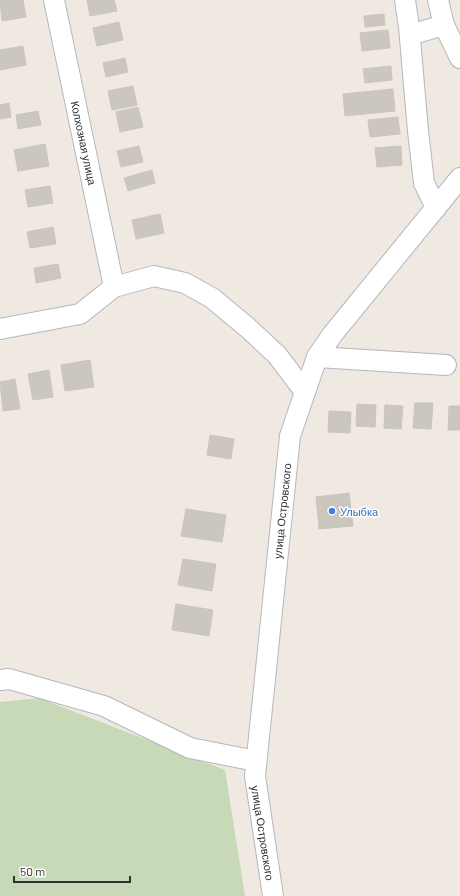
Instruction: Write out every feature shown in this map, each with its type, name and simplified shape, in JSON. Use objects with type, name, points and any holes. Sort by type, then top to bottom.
[{"type":"street","name":"Колхозная улица","points":[[54,0],[114,287]]},
{"type":"street","points":[[405,0],[410,35],[424,183],[436,208]]},
{"type":"street","points":[[438,0],[444,25],[460,58]]},
{"type":"street","points":[[410,35],[444,25]]},
{"type":"street","name":"улица Островского","points":[[273,896],[255,776],[290,436],[317,357],[332,334],[460,178]]},
{"type":"street","points":[[0,329],[80,314],[114,287],[154,276],[185,283],[212,298],[277,355],[305,392]]},
{"type":"street","points":[[317,357],[446,365]]},
{"type":"street","points":[[0,680],[9,679],[104,706],[190,748],[256,761]]},
{"type":"green space","points":[[39,698],[225,770],[245,896],[0,896],[0,702]]},
{"type":"building","points":[[0,0],[23,0],[26,17],[2,21]]},
{"type":"building","points":[[87,0],[114,0],[117,11],[90,16]]},
{"type":"building","points":[[384,14],[385,25],[365,27],[364,16]]},
{"type":"building","points":[[119,22],[123,40],[97,46],[93,28]]},
{"type":"building","points":[[388,30],[390,48],[362,51],[360,33]]},
{"type":"building","points":[[23,46],[26,65],[0,70],[0,50]]},
{"type":"building","points":[[125,58],[128,72],[106,77],[103,63]]},
{"type":"building","points":[[391,66],[392,80],[365,83],[363,69]]},
{"type":"building","points":[[133,86],[137,105],[112,110],[108,91]]},
{"type":"building","points":[[393,89],[395,111],[345,116],[343,94]]},
{"type":"building","points":[[9,103],[11,117],[0,119],[0,105]]},
{"type":"building","points":[[138,107],[143,127],[120,132],[116,112]]},
{"type":"building","points":[[38,111],[41,125],[18,129],[16,115]]},
{"type":"building","points":[[398,117],[400,134],[370,137],[368,120]]},
{"type":"building","points":[[45,144],[49,166],[18,171],[14,150]]},
{"type":"building","points":[[139,146],[143,162],[121,167],[117,151]]},
{"type":"building","points":[[401,146],[402,165],[377,167],[375,148]]},
{"type":"building","points":[[152,170],[155,183],[128,191],[124,178]]},
{"type":"building","points":[[50,186],[53,203],[28,207],[25,190]]},
{"type":"building","points":[[160,214],[164,233],[136,239],[132,220]]},
{"type":"building","points":[[53,227],[56,244],[30,248],[27,232]]},
{"type":"building","points":[[58,264],[61,278],[36,283],[34,268]]},
{"type":"building","points":[[90,360],[94,387],[65,391],[61,365]]},
{"type":"building","points":[[49,370],[53,397],[33,400],[28,374]]},
{"type":"building","points":[[15,379],[20,409],[3,411],[0,382]]},
{"type":"building","points":[[415,403],[433,403],[431,429],[413,428]]},
{"type":"building","points":[[357,404],[376,405],[375,427],[356,426]]},
{"type":"building","points":[[385,405],[403,406],[401,429],[384,428]]},
{"type":"building","points":[[449,406],[460,406],[460,430],[448,430]]},
{"type":"building","points":[[329,411],[351,412],[350,433],[328,432]]},
{"type":"building","points":[[210,435],[234,439],[231,459],[207,455]]},
{"type":"building","points":[[349,493],[353,526],[319,529],[316,497]]},
{"type":"building","points":[[186,509],[226,515],[222,542],[181,536]]},
{"type":"building","points":[[183,559],[216,564],[212,591],[178,585]]},
{"type":"building","points":[[176,604],[213,610],[209,636],[172,630]]},
{"type":"place","name":"Улыбка","points":[[332,511]]}]
